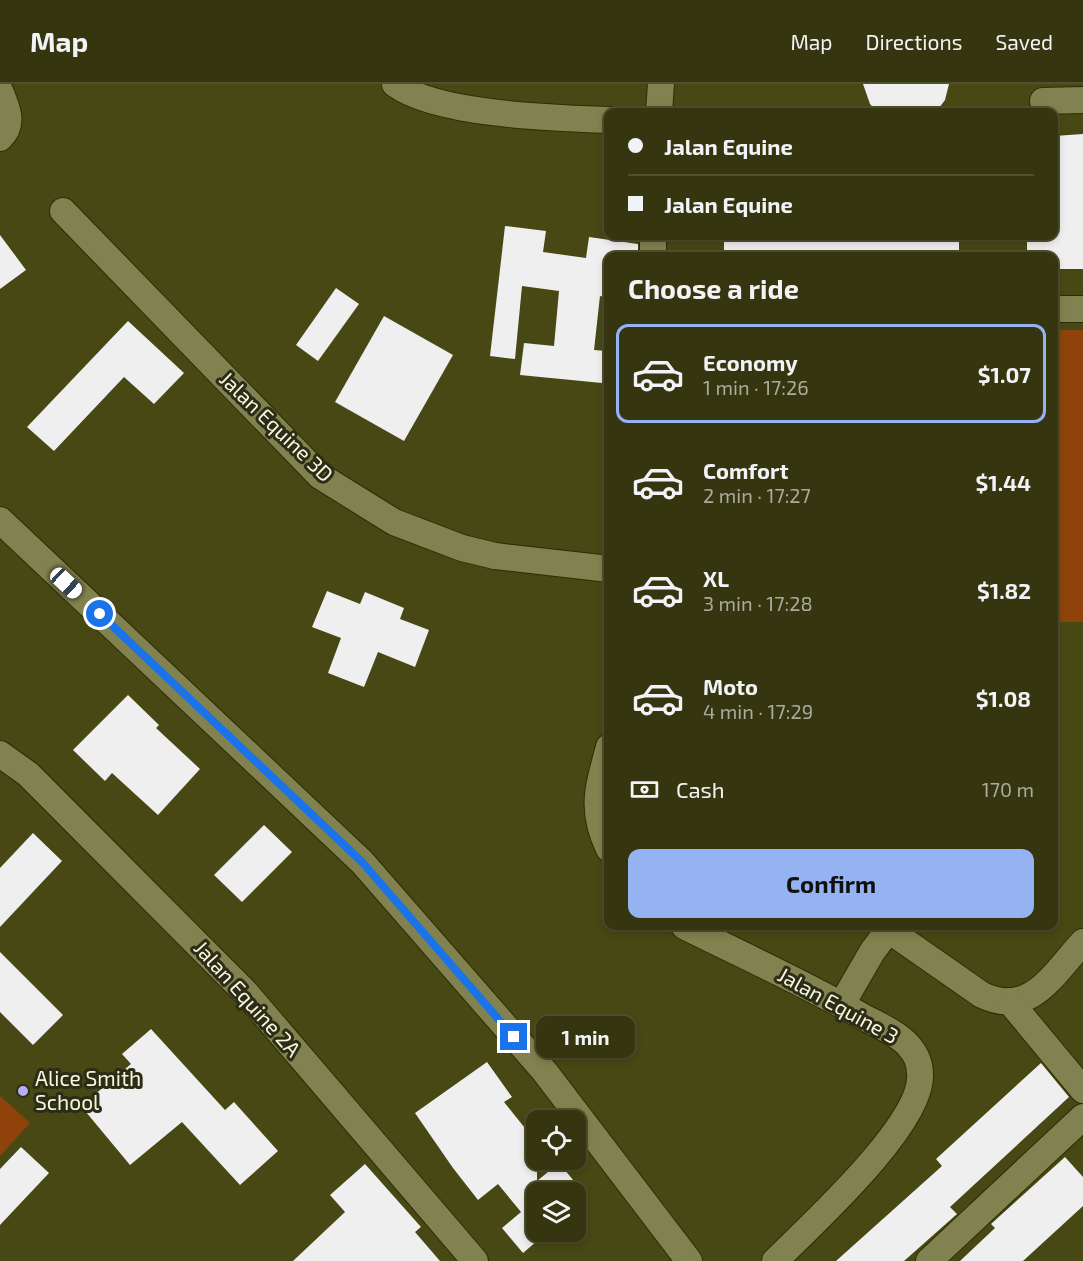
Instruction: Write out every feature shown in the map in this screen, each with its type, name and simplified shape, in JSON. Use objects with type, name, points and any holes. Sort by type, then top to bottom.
[{"type":"street","points":[[395,84],[443,104],[533,117],[604,120]]},
{"type":"street","points":[[659,108],[662,84]]},
{"type":"street","points":[[0,91],[9,116],[9,126],[0,138]]},
{"type":"street","points":[[1043,101],[1083,100]]},
{"type":"street","name":"Jalan Equine 3D","points":[[63,211],[320,476],[394,522],[462,548],[495,556],[604,568]]},
{"type":"street","points":[[1058,309],[1083,309]]},
{"type":"street","points":[[0,520],[362,862],[545,1072],[689,1261]]},
{"type":"street","name":"Jalan Equine 2A","points":[[0,754],[28,774],[246,993],[475,1261]]},
{"type":"street","points":[[604,766],[597,792],[598,826],[604,839]]},
{"type":"street","name":"Jalan Equine 3","points":[[692,930],[842,1004],[907,1044],[917,1056],[921,1075],[918,1094],[898,1127],[856,1180],[775,1261]]},
{"type":"street","points":[[842,1004],[884,930]]},
{"type":"street","points":[[890,930],[982,995],[996,1001],[1011,1003],[1025,1001],[1037,992],[1083,942]]},
{"type":"street","points":[[1011,1003],[1083,1090]]},
{"type":"street","points":[[929,1261],[1083,1117]]},
{"type":"shaded area","points":[[1058,330],[1083,330],[1083,622],[1058,622]]},
{"type":"shaded area","points":[[0,1096],[30,1123],[0,1156]]},
{"type":"building","points":[[863,84],[949,84],[945,100],[939,108],[874,108]]},
{"type":"building","points":[[1083,134],[1083,269],[1058,269],[1058,252],[1027,252],[1027,240],[1058,240],[1058,136]]},
{"type":"building","points":[[505,226],[546,231],[543,252],[586,258],[589,237],[638,244],[638,252],[604,252],[604,297],[600,296],[594,350],[604,351],[602,383],[520,375],[524,343],[554,346],[559,291],[522,286],[515,359],[490,356]]},
{"type":"building","points":[[0,235],[26,270],[0,289]]},
{"type":"building","points":[[724,240],[959,240],[959,252],[724,252]]},
{"type":"building","points":[[336,288],[359,304],[318,361],[296,345]]},
{"type":"building","points":[[384,316],[453,355],[404,441],[335,402]]},
{"type":"building","points":[[128,321],[184,373],[154,404],[124,377],[54,451],[27,427]]},
{"type":"building","points":[[327,591],[360,604],[365,592],[404,608],[400,619],[429,630],[415,667],[378,652],[364,687],[328,673],[341,638],[312,627]]},
{"type":"building","points":[[128,695],[159,725],[156,728],[200,769],[158,815],[112,773],[105,781],[73,750]]},
{"type":"building","points":[[264,825],[292,852],[242,902],[214,875]]},
{"type":"building","points":[[33,833],[62,861],[0,927],[0,868]]},
{"type":"building","points":[[0,952],[63,1015],[33,1045],[0,1012]]},
{"type":"building","points":[[151,1029],[225,1110],[234,1102],[278,1151],[240,1185],[182,1122],[130,1165],[81,1106],[131,1064],[122,1054]]},
{"type":"building","points":[[487,1062],[512,1097],[504,1102],[526,1129],[526,1170],[537,1170],[537,1181],[550,1170],[565,1170],[575,1182],[526,1182],[526,1242],[536,1242],[523,1253],[502,1228],[521,1212],[498,1184],[478,1200],[415,1113]]},
{"type":"building","points":[[1041,1063],[1069,1097],[950,1207],[957,1214],[904,1261],[836,1261],[942,1166],[936,1159]]},
{"type":"building","points":[[21,1147],[49,1173],[0,1225],[0,1169]]},
{"type":"building","points":[[1065,1157],[1083,1177],[1083,1206],[1023,1261],[960,1261],[995,1228],[991,1224]]},
{"type":"building","points":[[365,1164],[421,1227],[415,1232],[440,1261],[293,1261],[345,1212],[330,1195]]},
{"type":"place","name":"Alice Smith School","points":[[23,1091]]},
{"type":"route","points":[[100,614],[362,862],[514,1037]]}]
